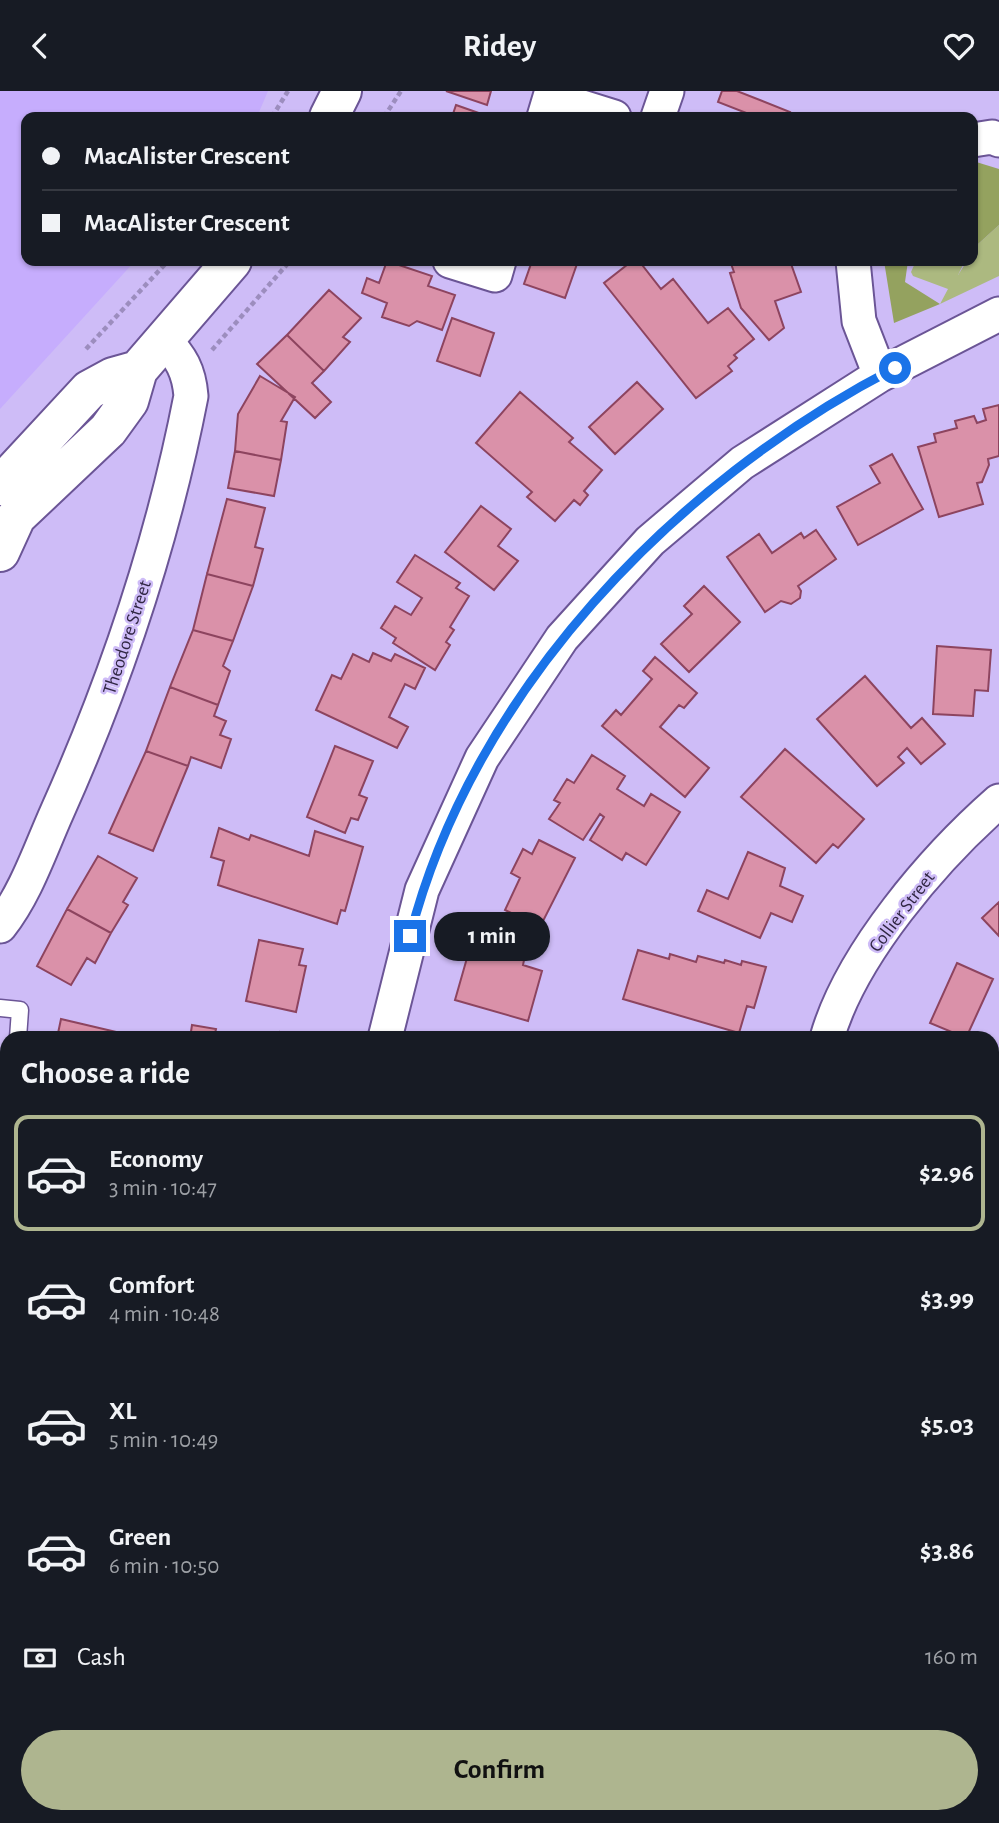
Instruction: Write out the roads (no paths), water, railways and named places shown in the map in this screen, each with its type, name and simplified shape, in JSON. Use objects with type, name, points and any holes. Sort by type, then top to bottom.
[{"type":"main road","points":[[332,112],[342,91]]},
{"type":"main road","points":[[0,552],[16,517],[97,442],[125,409],[138,369],[228,266]]},
{"type":"main road","points":[[0,486],[89,390],[113,377],[138,369]]},
{"type":"street","points":[[661,112],[667,91]]},
{"type":"street","points":[[546,112],[550,97],[598,112]]},
{"type":"street","points":[[978,139],[992,137],[999,140]]},
{"type":"street","points":[[466,266],[495,275],[498,266]]},
{"type":"street","points":[[854,266],[859,321],[880,375]]},
{"type":"street","points":[[387,1031],[422,890],[482,758],[562,638],[650,541],[742,463],[880,375],[999,314]]},
{"type":"street","name":"Theodore Street","points":[[0,926],[25,883],[111,685],[164,517],[191,396],[189,375],[179,354],[164,339]]},
{"type":"street","name":"Collier Street","points":[[830,1031],[856,971],[909,895],[971,825],[999,801]]},
{"type":"lane","points":[[0,1008],[20,1010],[18,1031]]}]
